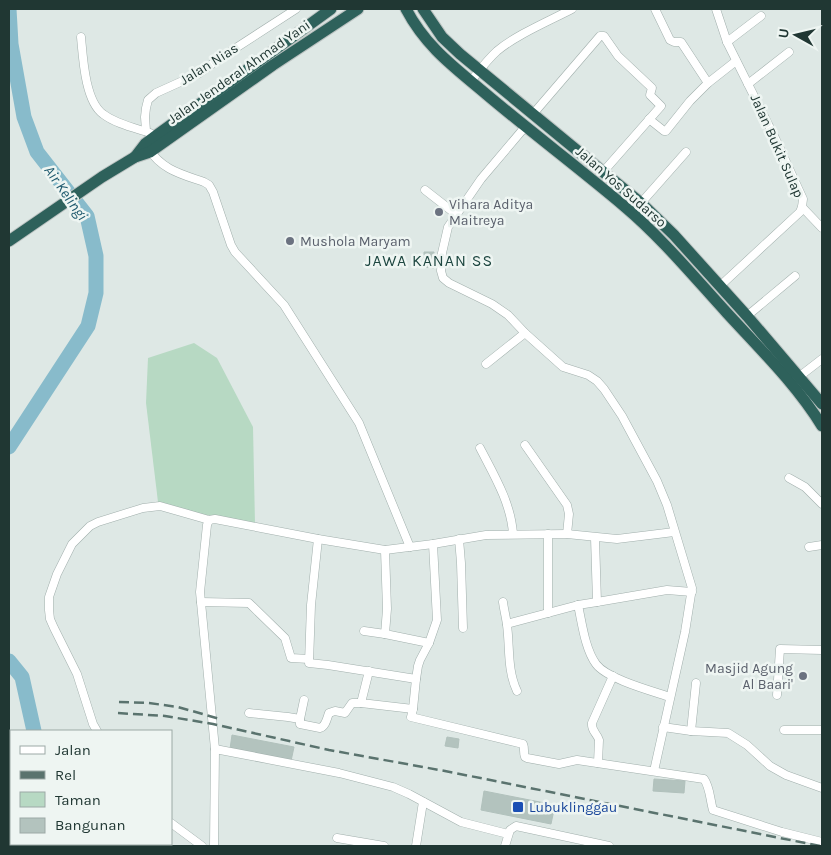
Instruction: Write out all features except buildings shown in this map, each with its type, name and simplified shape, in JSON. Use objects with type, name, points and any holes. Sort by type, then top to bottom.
[{"type":"highway","name":"Jalan Jenderal Ahmad Yani","points":[[148,148],[152,133],[331,9]]},
{"type":"highway","name":"Jalan Jenderal Ahmad Yani","points":[[9,241],[102,177],[358,9]]},
{"type":"highway","name":"Jalan Yos Sudarso","points":[[406,9],[414,24],[431,46],[449,63],[626,208],[664,245],[791,383],[822,426]]},
{"type":"highway","name":"Jalan Yos Sudarso","points":[[423,9],[442,37],[460,54],[641,203],[674,235],[800,376],[822,404]]},
{"type":"highway","points":[[710,294],[720,286]]},
{"type":"street","name":"Jalan Nias","points":[[152,133],[145,117],[148,100],[156,93],[198,74],[296,9]]},
{"type":"street","points":[[471,81],[480,69],[508,44],[572,9]]},
{"type":"street","points":[[655,9],[670,40],[681,42],[708,83]]},
{"type":"street","name":"Jalan Bukit Sulap","points":[[716,9],[727,42],[802,199],[800,212],[720,286]]},
{"type":"street","points":[[727,42],[761,16]]},
{"type":"street","points":[[533,114],[600,36],[604,36],[618,56],[652,88],[650,95],[661,106],[603,172]]},
{"type":"street","points":[[81,37],[84,71],[96,107],[103,115],[120,123],[152,133]]},
{"type":"street","points":[[748,84],[789,52]]},
{"type":"street","points":[[649,119],[665,132],[690,101],[708,83],[736,61]]},
{"type":"street","points":[[525,127],[481,179],[448,227],[442,253],[441,271],[443,278],[449,283],[508,314],[525,333],[562,367],[588,375],[597,381],[622,416],[657,481],[667,505],[692,585],[692,592],[654,770]]},
{"type":"street","points":[[148,148],[165,167],[204,182],[213,192],[233,248],[284,305],[359,423],[410,547]]},
{"type":"street","points":[[641,203],[686,152]]},
{"type":"street","points":[[425,190],[457,215]]},
{"type":"street","points":[[802,207],[822,228]]},
{"type":"street","points":[[747,316],[795,276]]},
{"type":"street","points":[[486,364],[525,333]]},
{"type":"street","points":[[800,376],[822,359]]},
{"type":"street","points":[[525,445],[567,505],[569,514],[567,534]]},
{"type":"street","points":[[480,448],[502,492],[512,520],[513,534]]},
{"type":"street","points":[[789,478],[805,487],[822,504]]},
{"type":"street","points":[[96,730],[77,674],[50,619],[49,596],[57,574],[72,544],[90,526],[98,522],[143,508],[160,506],[209,520],[215,519],[384,550],[486,535],[567,534],[617,539],[674,532]]},
{"type":"street","points":[[209,520],[200,586],[215,749],[214,846]]},
{"type":"street","points":[[548,534],[548,613]]},
{"type":"street","points":[[595,538],[596,602]]},
{"type":"street","points":[[318,539],[311,605],[310,664],[328,665],[416,679]]},
{"type":"street","points":[[459,539],[463,628]]},
{"type":"street","points":[[433,544],[436,626],[430,643],[420,660],[411,717],[523,744],[524,754],[527,758],[559,764],[577,760],[654,770],[704,779],[708,786],[713,810],[782,832],[822,842]]},
{"type":"street","points":[[809,547],[822,545]]},
{"type":"street","points":[[384,550],[387,609],[385,634]]},
{"type":"street","points":[[507,624],[578,605],[667,590],[692,592]]},
{"type":"street","points":[[201,602],[249,604],[285,638],[291,658],[309,659]]},
{"type":"street","points":[[503,602],[507,624],[510,668],[516,691]]},
{"type":"street","points":[[578,605],[589,651],[597,665],[613,676],[670,697]]},
{"type":"street","points":[[364,630],[430,643]]},
{"type":"street","points":[[777,696],[780,648],[822,650]]},
{"type":"street","points":[[361,703],[369,671]]},
{"type":"street","points":[[598,764],[599,740],[592,730],[592,723],[613,676]]},
{"type":"street","points":[[691,731],[696,683]]},
{"type":"street","points":[[304,700],[300,724],[320,728],[326,723],[330,713],[335,711],[345,713],[352,703],[413,709]]},
{"type":"street","points":[[250,713],[300,719]]},
{"type":"street","points":[[663,727],[728,733],[747,745],[770,766],[822,788]]},
{"type":"street","points":[[784,730],[822,730]]},
{"type":"street","points":[[215,749],[339,773],[393,787],[461,822],[508,834]]},
{"type":"street","points":[[416,846],[423,802]]},
{"type":"street","points":[[172,824],[202,846]]},
{"type":"street","points":[[506,846],[508,834],[516,826],[609,846]]},
{"type":"street","points":[[337,838],[384,846]]},
{"type":"green space","points":[[194,343],[217,358],[253,427],[255,524],[209,517],[158,502],[146,403],[148,358]]},
{"type":"waterway","name":"Air Kelingi","points":[[9,9],[11,44],[24,117],[37,152],[87,216],[96,256],[96,293],[88,326],[9,447]]},
{"type":"waterway","name":"Air Kelingi","points":[[9,661],[22,677],[34,730]]},
{"type":"railway","points":[[119,702],[149,703],[178,707],[220,719]]},
{"type":"railway","points":[[118,713],[165,716],[213,724],[329,750],[445,771],[820,846]]},
{"type":"place","name":"Vihara Aditya Maitreya","points":[[439,212]]},
{"type":"place","name":"Mushola Maryam","points":[[290,241]]},
{"type":"place","name":"Masjid Agung Al Baari'","points":[[803,676]]},
{"type":"place","name":"Lubuklinggau","points":[[518,807]]},
{"type":"district","name":"JAWA KANAN SS","points":[[429,260]]}]
